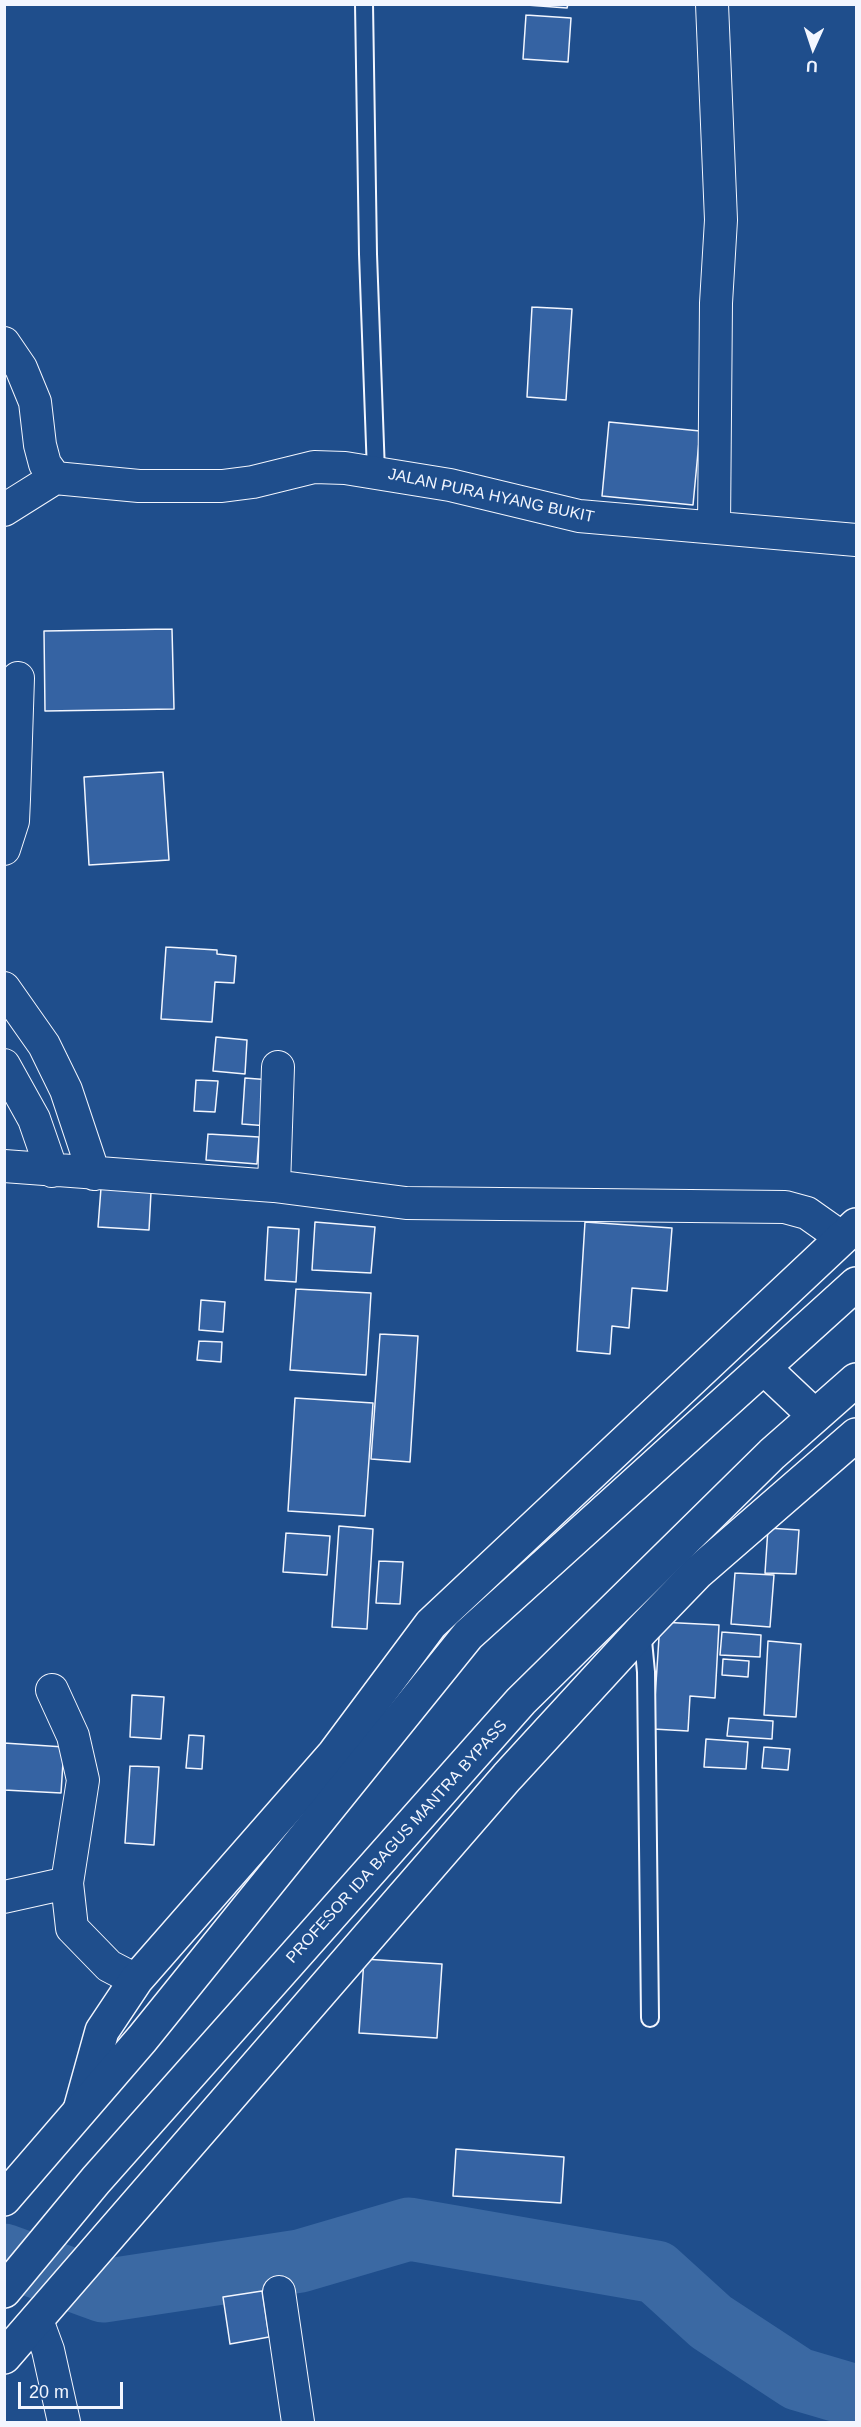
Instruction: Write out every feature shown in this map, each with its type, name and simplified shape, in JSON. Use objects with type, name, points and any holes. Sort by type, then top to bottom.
[{"type":"main road","points":[[80,2110],[102,2031],[135,1980],[334,1754],[431,1624],[849,1231]]},
{"type":"main road","points":[[4,2199],[142,2039],[468,1635],[856,1284]]},
{"type":"main road","points":[[764,1368],[815,1416]]},
{"type":"main road","name":"PROFESOR IDA BAGUS MANTRA BYPASS","points":[[4,2291],[96,2180],[521,1701],[772,1454],[856,1380]]},
{"type":"main road","points":[[4,2357],[507,1777],[642,1630],[697,1573],[856,1436]]},
{"type":"street","points":[[712,4],[721,220],[716,303],[714,527]]},
{"type":"street","points":[[4,343],[21,368],[35,402],[40,445],[45,464],[55,478],[4,510]]},
{"type":"street","name":"JALAN PURA HYANG BUKIT","points":[[55,478],[128,485],[222,486],[253,482],[314,467],[376,472],[450,485],[532,507],[579,516],[856,540]]},
{"type":"street","points":[[4,849],[14,810],[18,678]]},
{"type":"street","points":[[4,988],[44,1046],[66,1090],[94,1174]]},
{"type":"street","points":[[4,1065],[34,1119],[51,1171]]},
{"type":"street","points":[[274,1186],[278,1067]]},
{"type":"street","points":[[4,1166],[274,1186],[415,1203],[785,1207],[807,1213],[849,1231]]},
{"type":"street","points":[[52,1690],[73,1736],[83,1780],[67,1883],[72,1928],[110,1966],[135,1980]]},
{"type":"street","points":[[4,1897],[67,1883]]},
{"type":"street","points":[[279,2292],[298,2422]]},
{"type":"street","points":[[42,2313],[64,2422]]},
{"type":"lane","points":[[364,4],[368,254],[376,472]]},
{"type":"lane","points":[[642,1630],[646,1672],[650,2018]]},
{"type":"building","points":[[513,4],[568,4],[567,8]]},
{"type":"building","points":[[526,15],[571,18],[568,62],[523,59]]},
{"type":"building","points":[[532,307],[572,309],[566,400],[527,397]]},
{"type":"building","points":[[609,422],[700,431],[693,505],[602,496]]},
{"type":"building","points":[[172,629],[174,709],[45,711],[44,631]]},
{"type":"building","points":[[163,772],[169,860],[89,865],[84,777]]},
{"type":"building","points":[[166,947],[217,950],[217,954],[236,956],[234,983],[215,982],[212,1022],[161,1019]]},
{"type":"building","points":[[216,1037],[247,1040],[245,1074],[213,1071]]},
{"type":"building","points":[[245,1078],[271,1080],[268,1126],[242,1124]]},
{"type":"building","points":[[196,1080],[218,1081],[215,1112],[194,1111]]},
{"type":"building","points":[[208,1134],[259,1137],[257,1164],[206,1160]]},
{"type":"building","points":[[101,1188],[151,1192],[149,1230],[98,1227]]},
{"type":"building","points":[[315,1222],[375,1227],[371,1273],[312,1270]]},
{"type":"building","points":[[585,1222],[672,1228],[667,1291],[632,1288],[629,1328],[612,1326],[610,1354],[577,1351]]},
{"type":"building","points":[[268,1227],[299,1229],[296,1282],[265,1280]]},
{"type":"building","points":[[296,1289],[371,1293],[366,1375],[290,1370]]},
{"type":"building","points":[[201,1300],[225,1302],[223,1332],[199,1330]]},
{"type":"building","points":[[380,1334],[418,1336],[410,1462],[371,1459]]},
{"type":"building","points":[[199,1341],[222,1342],[221,1362],[197,1360]]},
{"type":"building","points":[[295,1398],[373,1403],[365,1516],[288,1511]]},
{"type":"building","points":[[339,1526],[373,1529],[367,1629],[332,1627]]},
{"type":"building","points":[[768,1528],[799,1530],[796,1574],[765,1573]]},
{"type":"building","points":[[286,1533],[330,1536],[327,1575],[283,1572]]},
{"type":"building","points":[[379,1561],[403,1562],[400,1604],[376,1603]]},
{"type":"building","points":[[735,1573],[774,1575],[770,1627],[731,1624]]},
{"type":"building","points":[[660,1622],[719,1625],[715,1698],[690,1696],[688,1731],[653,1729]]},
{"type":"building","points":[[722,1632],[761,1635],[760,1657],[720,1655]]},
{"type":"building","points":[[768,1641],[801,1644],[796,1717],[764,1715]]},
{"type":"building","points":[[723,1659],[749,1661],[748,1677],[722,1675]]},
{"type":"building","points":[[132,1695],[164,1697],[161,1739],[130,1737]]},
{"type":"building","points":[[729,1718],[773,1721],[772,1739],[727,1736]]},
{"type":"building","points":[[189,1735],[204,1736],[202,1769],[186,1768]]},
{"type":"building","points":[[706,1739],[748,1742],[746,1769],[704,1767]]},
{"type":"building","points":[[4,1743],[64,1747],[61,1793],[4,1790]]},
{"type":"building","points":[[764,1747],[790,1749],[788,1770],[762,1768]]},
{"type":"building","points":[[130,1766],[159,1767],[154,1845],[125,1843]]},
{"type":"building","points":[[364,1959],[442,1964],[437,2038],[359,2033]]},
{"type":"building","points":[[456,2149],[564,2157],[561,2203],[453,2196]]},
{"type":"building","points":[[262,2291],[269,2337],[230,2344],[223,2297]]},
{"type":"waterway","points":[[4,2255],[103,2291],[300,2261],[409,2229],[656,2272],[711,2322],[798,2379],[856,2396]]}]
